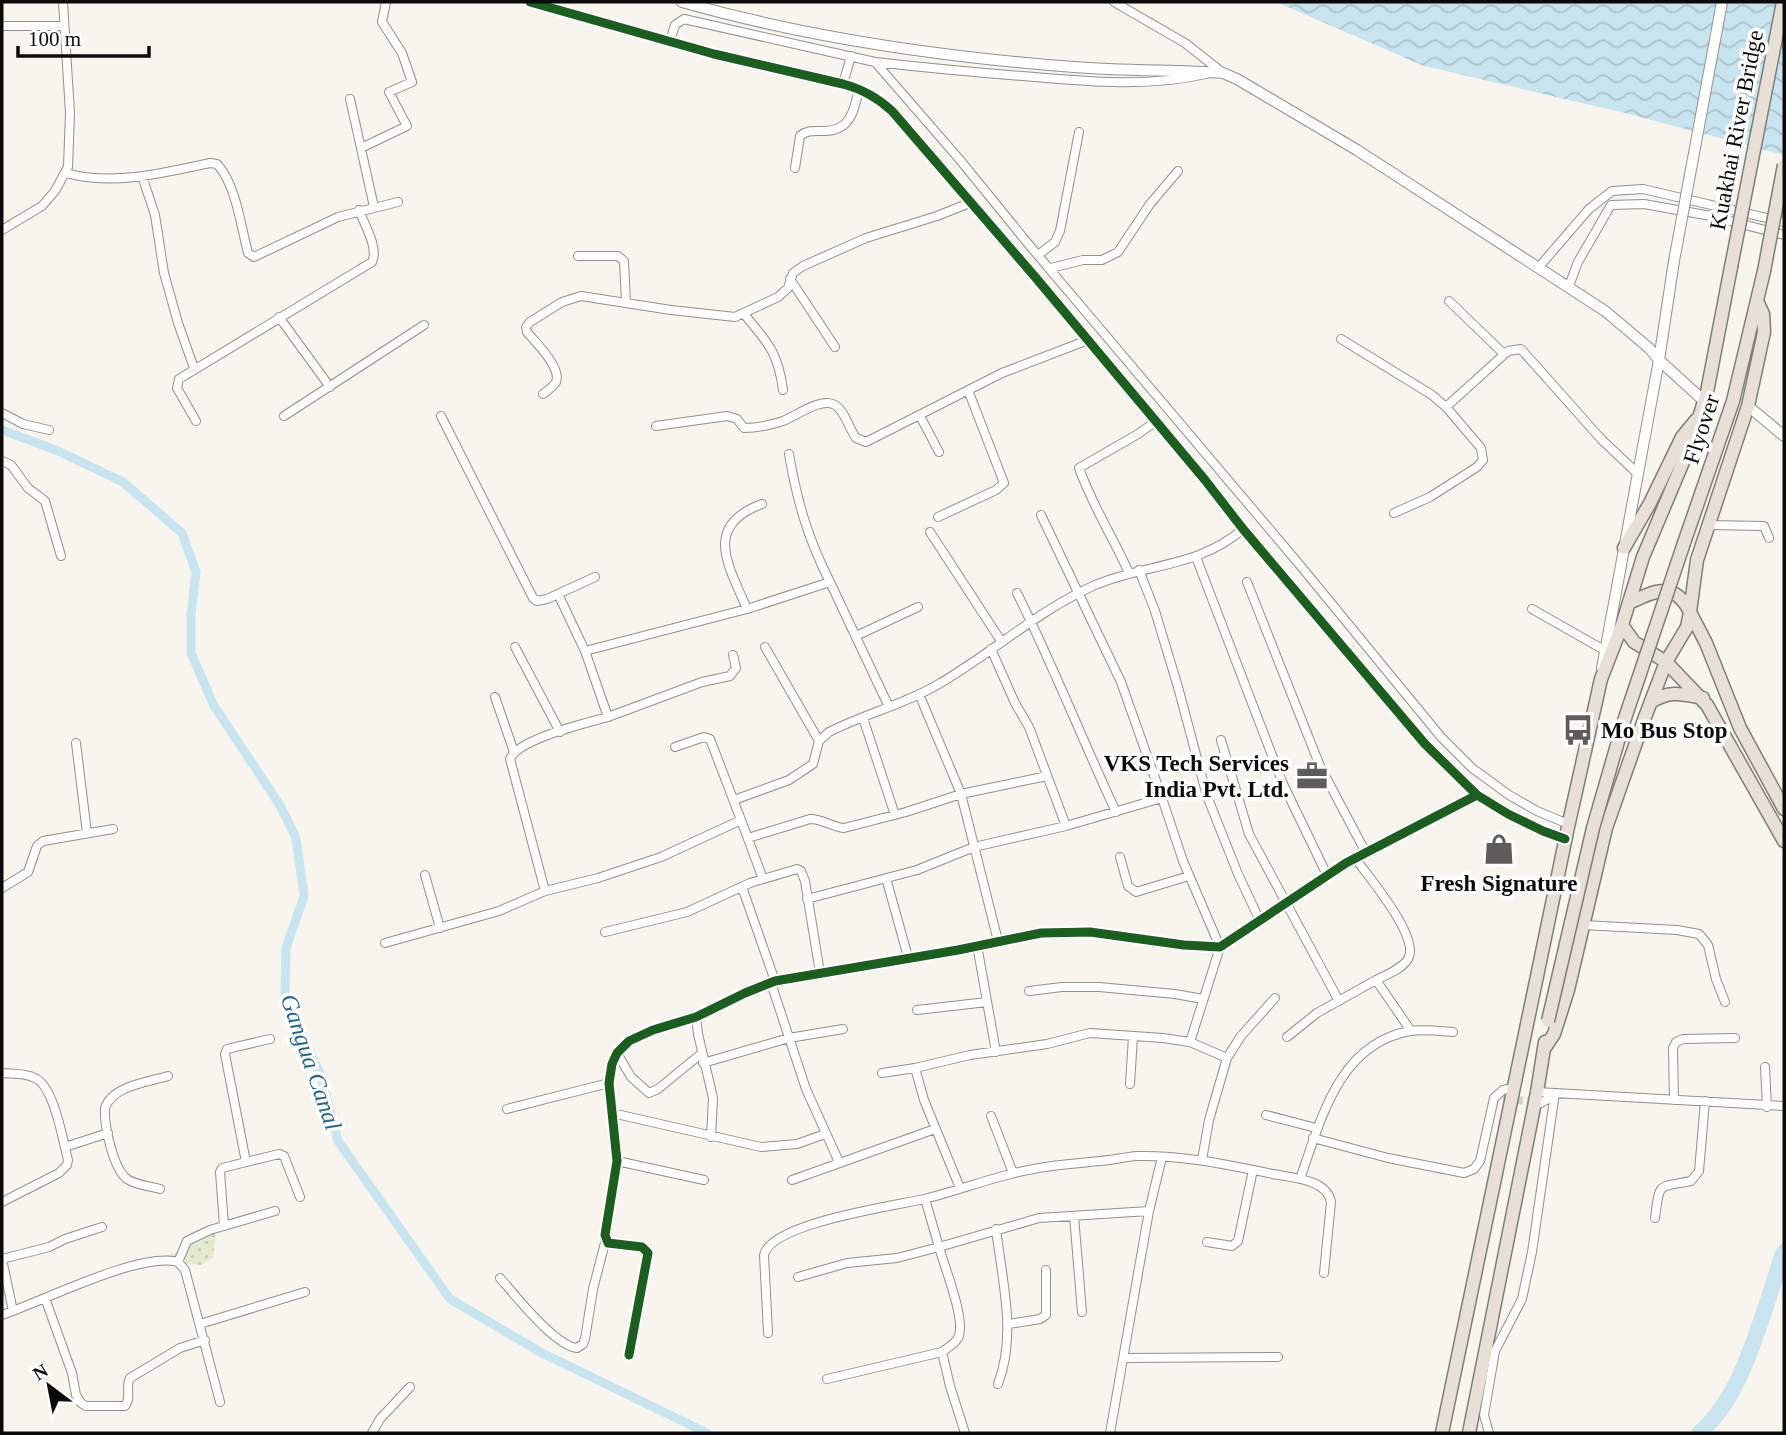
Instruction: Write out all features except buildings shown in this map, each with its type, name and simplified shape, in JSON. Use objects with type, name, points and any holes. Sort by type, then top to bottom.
[{"type":"highway","name":"Kuakhai River Bridge","points":[[1629,603],[1643,556],[1691,443],[1704,401],[1783,2]]},
{"type":"highway","name":"Flyover","points":[[1469,1433],[1539,1097],[1548,1021],[1597,815],[1623,724],[1733,401],[1765,271],[1784,164]]},
{"type":"highway","points":[[1544,1049],[1554,1034],[1559,1018],[1606,828],[1667,662],[1687,627],[1698,560],[1748,406],[1764,332],[1763,314],[1758,301]]},
{"type":"highway","points":[[1624,548],[1650,503],[1682,437],[1699,416]]},
{"type":"highway","points":[[1693,584],[1701,633]]},
{"type":"highway","points":[[1442,1433],[1601,679],[1629,603],[1665,590],[1682,597],[1701,633],[1740,728],[1784,809]]},
{"type":"highway","points":[[1622,625],[1634,642],[1667,662],[1703,699],[1724,731],[1784,840]]},
{"type":"highway","points":[[1651,702],[1660,696],[1677,692],[1703,699]]},
{"type":"street","points":[[2,230],[42,206],[66,173],[70,113],[63,2]]},
{"type":"street","points":[[361,148],[407,126],[388,92],[412,82],[402,53],[382,22],[386,2]]},
{"type":"street","points":[[530,2],[671,38],[726,57],[859,88],[879,99],[972,202],[1425,744],[1477,795],[1508,814],[1543,831],[1567,831]]},
{"type":"street","points":[[682,2],[865,44],[1075,68],[1218,73],[1237,79],[1302,116],[1569,286],[1605,311],[1649,348],[1704,401]]},
{"type":"street","points":[[1114,2],[1185,43],[1218,73]]},
{"type":"street","points":[[1601,679],[1604,650],[1659,360],[1674,261],[1723,2]]},
{"type":"street","points":[[671,38],[681,20],[691,20],[875,62],[940,70],[1117,82],[1168,82],[1218,73]]},
{"type":"street","points":[[2,26],[63,26]]},
{"type":"street","points":[[843,84],[851,55]]},
{"type":"street","points":[[875,62],[944,140],[1441,737],[1472,768],[1508,795],[1567,831]]},
{"type":"street","points":[[795,169],[800,136],[808,131],[833,131],[843,127],[851,115],[859,88]]},
{"type":"street","points":[[350,99],[374,207]]},
{"type":"street","points":[[1038,255],[1055,242],[1060,232],[1079,132]]},
{"type":"street","points":[[66,173],[85,178],[142,176],[217,164],[224,173],[238,210],[248,253],[254,257],[338,217],[398,202]]},
{"type":"street","points":[[1051,268],[1083,260],[1102,260],[1118,252],[1150,204],[1178,171]]},
{"type":"street","points":[[142,176],[155,215],[164,273],[175,315],[194,368]]},
{"type":"street","points":[[1539,267],[1589,209],[1612,191],[1643,189],[1784,222]]},
{"type":"street","points":[[543,394],[556,382],[557,374],[552,363],[527,332],[527,325],[562,302],[589,296],[727,317],[744,314],[783,293],[788,288],[793,273],[803,266],[853,243],[972,202]]},
{"type":"street","points":[[1569,286],[1578,262],[1611,205],[1644,204],[1711,216],[1784,235]]},
{"type":"street","points":[[196,421],[177,385],[179,379],[372,262],[375,258],[374,250],[359,210]]},
{"type":"street","points":[[578,256],[621,257],[625,264],[626,302]]},
{"type":"street","points":[[790,279],[835,347]]},
{"type":"street","points":[[1055,301],[1069,291]]},
{"type":"street","points":[[1449,301],[1504,354]]},
{"type":"street","points":[[744,314],[774,352],[780,368],[783,390]]},
{"type":"street","points":[[279,317],[330,387]]},
{"type":"street","points":[[284,416],[425,325]]},
{"type":"street","points":[[1341,339],[1432,395],[1446,407],[1481,448],[1483,460],[1477,467],[1430,497],[1394,513]]},
{"type":"street","points":[[656,426],[727,416],[737,419],[744,428],[751,428],[782,421],[828,403],[836,405],[856,438],[866,442],[1002,373],[1088,340]]},
{"type":"street","points":[[1446,407],[1504,354],[1517,348],[1525,353],[1601,439],[1637,473]]},
{"type":"street","points":[[938,517],[1003,486],[1002,475],[968,390]]},
{"type":"street","points":[[1748,406],[1784,436]]},
{"type":"street","points":[[2,413],[23,424],[49,430]]},
{"type":"street","points":[[441,416],[530,594],[537,601],[541,601],[595,577]]},
{"type":"street","points":[[920,416],[939,452]]},
{"type":"street","points":[[1129,573],[1111,534],[1089,498],[1079,468],[1138,435],[1155,422]]},
{"type":"street","points":[[789,454],[801,514],[809,538],[889,707]]},
{"type":"street","points":[[2,461],[11,465],[28,488],[45,501],[61,556]]},
{"type":"street","points":[[747,609],[723,543],[730,525],[737,517],[762,504]]},
{"type":"street","points":[[1041,515],[1121,682],[1189,876],[1220,947],[1190,1042]]},
{"type":"street","points":[[1709,525],[1764,526],[1769,538]]},
{"type":"street","points":[[734,800],[789,780],[813,764],[819,741],[835,729],[919,694],[1077,594],[1139,570],[1184,562],[1226,542],[1243,529]]},
{"type":"street","points":[[930,532],[1001,641]]},
{"type":"street","points":[[1196,557],[1283,784],[1327,875]]},
{"type":"street","points":[[1139,570],[1172,667],[1207,796],[1260,921]]},
{"type":"street","points":[[585,651],[747,609],[830,582]]},
{"type":"street","points":[[1247,582],[1321,766],[1366,853]]},
{"type":"street","points":[[1017,593],[1116,811]]},
{"type":"street","points":[[558,594],[585,651],[608,717]]},
{"type":"street","points":[[856,636],[918,607]]},
{"type":"street","points":[[1532,609],[1604,650]]},
{"type":"street","points":[[515,647],[560,732]]},
{"type":"street","points":[[765,647],[819,741]]},
{"type":"street","points":[[991,649],[1029,727],[1066,826]]},
{"type":"street","points":[[514,751],[702,682],[730,676],[736,668],[733,655]]},
{"type":"street","points":[[919,694],[961,794],[998,941]]},
{"type":"street","points":[[495,697],[514,751],[510,764],[545,891]]},
{"type":"street","points":[[863,718],[895,815]]},
{"type":"street","points":[[675,747],[704,737],[709,738],[763,879]]},
{"type":"street","points":[[1222,740],[1245,823],[1339,1001]]},
{"type":"street","points":[[76,743],[87,833]]},
{"type":"street","points":[[748,838],[810,819],[826,821],[837,828],[844,828],[961,794],[1048,776]]},
{"type":"street","points":[[500,1278],[566,1345],[577,1348],[585,1339],[595,1276],[606,1239],[605,1231],[617,1161],[609,1083],[612,1063],[617,1053],[629,1041],[653,1030],[696,1017],[773,982],[1041,933],[1090,932],[1184,945],[1220,947],[1327,875],[1477,795]]},
{"type":"street","points":[[807,899],[917,870],[974,847],[1066,826],[1162,798]]},
{"type":"street","points":[[385,943],[499,911],[545,891],[661,858],[741,820]]},
{"type":"street","points":[[2,888],[28,872],[40,843],[48,839],[113,829]]},
{"type":"street","points":[[1120,857],[1128,886],[1136,892],[1189,876]]},
{"type":"street","points":[[1287,1037],[1317,1013],[1400,967],[1408,959],[1410,943],[1401,922],[1355,859]]},
{"type":"street","points":[[605,932],[687,912],[763,879],[791,870],[801,871],[805,881],[820,973]]},
{"type":"street","points":[[425,875],[440,928]]},
{"type":"street","points":[[886,878],[908,957]]},
{"type":"street","points":[[742,887],[806,1089],[839,1162]]},
{"type":"street","points":[[1583,925],[1677,930],[1699,934],[1708,945],[1725,1002]]},
{"type":"street","points":[[977,946],[996,1052]]},
{"type":"street","points":[[1376,980],[1411,1031]]},
{"type":"street","points":[[1029,991],[1062,987],[1100,987],[1203,999]]},
{"type":"street","points":[[1202,1160],[1209,1120],[1227,1058],[1241,1036],[1275,998]]},
{"type":"street","points":[[917,1010],[987,1002]]},
{"type":"street","points":[[696,1017],[703,1063],[713,1098],[711,1137]]},
{"type":"street","points":[[703,1063],[736,1056],[789,1038],[843,1029]]},
{"type":"street","points":[[1300,1179],[1316,1128],[1332,1093],[1358,1056],[1383,1041],[1411,1031],[1454,1032]]},
{"type":"street","points":[[882,1073],[970,1055],[1047,1044],[1090,1033],[1190,1042],[1227,1058]]},
{"type":"street","points":[[1130,1084],[1133,1037]]},
{"type":"street","points":[[1674,1100],[1676,1042],[1683,1039],[1735,1038]]},
{"type":"street","points":[[246,1162],[225,1054],[227,1049],[270,1039]]},
{"type":"street","points":[[617,1053],[631,1077],[649,1093],[658,1089],[702,1053]]},
{"type":"street","points":[[1765,1067],[1767,1107]]},
{"type":"street","points":[[915,1068],[935,1129],[960,1188]]},
{"type":"street","points":[[2,1073],[32,1076],[42,1082],[49,1092],[68,1160],[64,1170],[2,1202]]},
{"type":"street","points":[[160,1189],[140,1185],[125,1178],[117,1167],[105,1108],[112,1098],[127,1088],[168,1076]]},
{"type":"street","points":[[507,1109],[609,1083]]},
{"type":"street","points":[[1313,1138],[1388,1158],[1464,1173],[1474,1169],[1479,1161],[1503,1090],[1514,1088]]},
{"type":"street","points":[[1489,1433],[1485,1415],[1495,1351],[1522,1299],[1532,1252],[1554,1096]]},
{"type":"street","points":[[1539,1097],[1784,1106]]},
{"type":"street","points":[[1655,1219],[1658,1195],[1662,1188],[1666,1184],[1692,1181],[1699,1171],[1705,1101]]},
{"type":"street","points":[[611,1112],[761,1147],[797,1144],[825,1134]]},
{"type":"street","points":[[1266,1115],[1316,1128]]},
{"type":"street","points":[[991,1116],[1013,1173]]},
{"type":"street","points":[[792,1180],[935,1129]]},
{"type":"street","points":[[65,1147],[108,1133]]},
{"type":"street","points":[[225,1226],[220,1172],[222,1168],[279,1154],[284,1156],[300,1196]]},
{"type":"street","points":[[768,1333],[764,1255],[767,1245],[775,1240],[828,1219],[925,1199],[1013,1173],[1048,1166],[1136,1156],[1202,1160],[1300,1179],[1322,1187],[1330,1197],[1324,1273]]},
{"type":"street","points":[[1110,1433],[1149,1211],[1162,1157]]},
{"type":"street","points":[[617,1161],[704,1180]]},
{"type":"street","points":[[1207,1242],[1232,1246],[1238,1241],[1253,1170]]},
{"type":"street","points":[[827,1379],[942,1352],[957,1342],[960,1328],[925,1199]]},
{"type":"street","points":[[178,1262],[187,1241],[275,1211]]},
{"type":"street","points":[[798,1277],[847,1263],[897,1258],[1039,1218],[1149,1211]]},
{"type":"street","points":[[1074,1216],[1082,1312]]},
{"type":"street","points":[[13,1311],[2,1259],[49,1247],[103,1227]]},
{"type":"street","points":[[996,1229],[1009,1324],[1004,1367],[998,1384]]},
{"type":"street","points":[[606,1239],[613,1245],[642,1247],[648,1253],[629,1355]]},
{"type":"street","points":[[2,1315],[76,1285],[141,1264],[164,1259],[178,1262],[185,1270],[220,1402]]},
{"type":"street","points":[[1009,1324],[1040,1319],[1046,1315],[1046,1270]]},
{"type":"street","points":[[200,1324],[305,1292]]},
{"type":"street","points":[[45,1298],[72,1373],[76,1395],[86,1406],[125,1406],[128,1400],[128,1380],[133,1375],[180,1348],[205,1340]]},
{"type":"street","points":[[942,1352],[965,1433]]},
{"type":"street","points":[[1123,1358],[1279,1357]]},
{"type":"street","points":[[372,1433],[380,1419],[410,1387]]},
{"type":"green space","points":[[208,1226],[215,1229],[216,1233],[213,1258],[201,1265],[166,1262],[165,1256],[176,1253],[191,1232]]},
{"type":"water","points":[[1276,2],[1784,2],[1784,155],[1625,113],[1424,66]]},
{"type":"waterway","name":"Gangua Canal","points":[[2,430],[56,450],[123,482],[182,533],[196,572],[191,615],[191,653],[214,706],[281,807],[296,838],[304,896],[286,948],[285,995],[321,1076],[338,1141],[450,1299],[542,1353],[707,1433]]},
{"type":"waterway","points":[[1699,1433],[1724,1404],[1743,1369],[1784,1252]]},
{"type":"tunnel","points":[[1503,1099],[1538,1102]]},
{"type":"cycle path","points":[[530,2],[714,54],[850,86],[869,94],[886,106],[1036,278],[1425,744],[1477,795],[1508,814],[1565,839]]},
{"type":"cycle path","points":[[629,1355],[648,1253],[642,1247],[608,1243],[605,1235],[617,1161],[609,1083],[617,1053],[629,1041],[653,1030],[696,1017],[775,981],[1041,933],[1090,932],[1184,945],[1220,947],[1346,863],[1477,795]]},
{"type":"place","name":"Mo Bus Stop","points":[[1578,730]]},
{"type":"place","name":"VKS Tech Services India Pvt. Ltd.","points":[[1312,776]]},
{"type":"place","name":"Fresh Signature","points":[[1499,849]]}]
